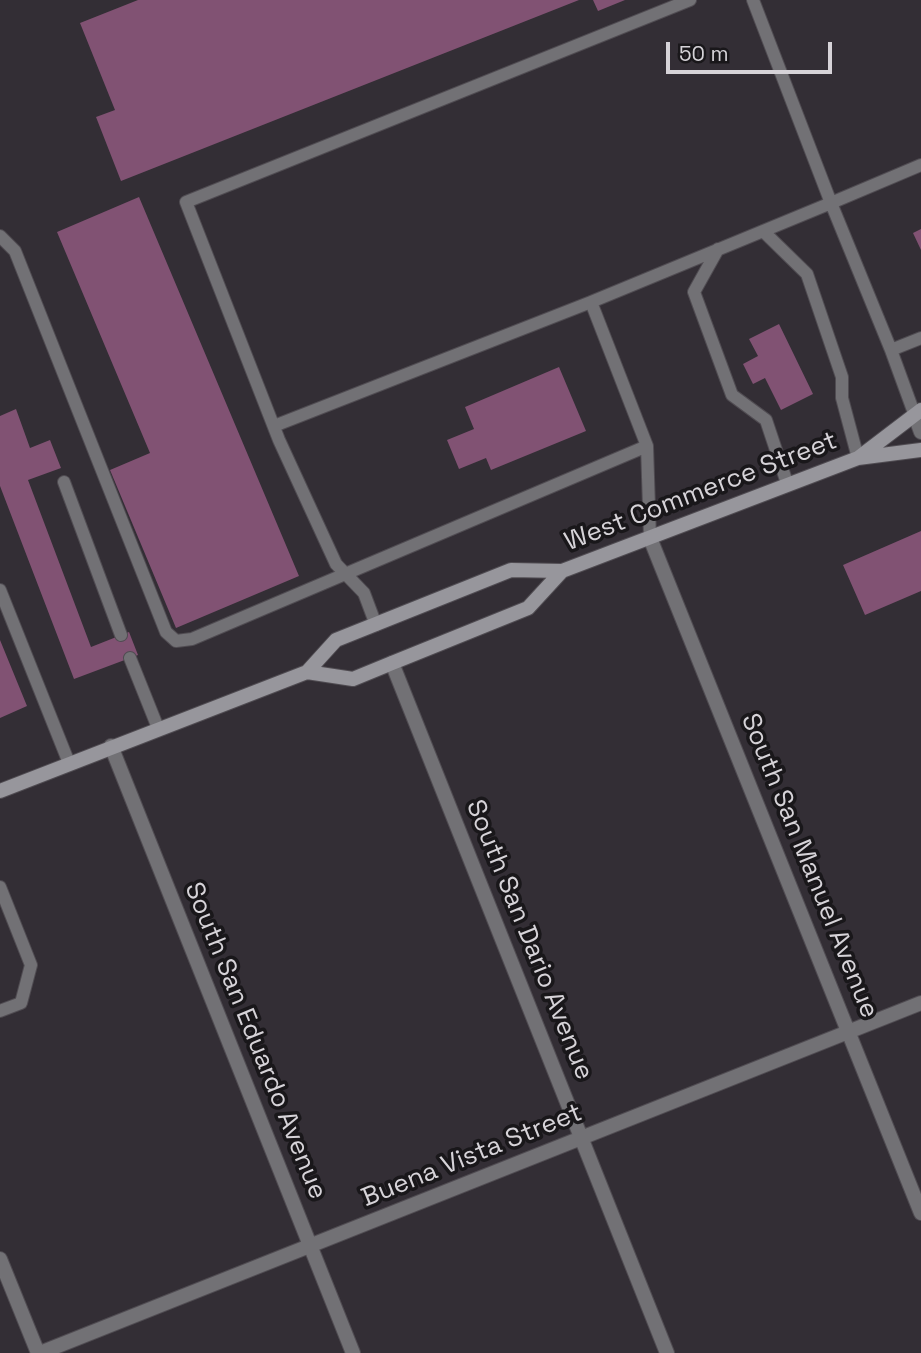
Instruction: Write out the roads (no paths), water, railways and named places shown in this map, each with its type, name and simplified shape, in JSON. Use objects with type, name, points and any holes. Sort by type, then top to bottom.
[{"type":"main road","name":"West Commerce Street","points":[[858,458],[917,412]]},
{"type":"main road","name":"West Commerce Street","points":[[0,791],[307,671],[336,640],[511,570],[562,571],[858,458],[921,450]]},
{"type":"main road","name":"West Commerce Street","points":[[307,671],[352,678],[392,663],[528,608],[562,571]]},
{"type":"street","points":[[917,412],[921,432]]},
{"type":"street","name":"South San Manuel Avenue","points":[[650,538],[921,1213]]},
{"type":"street","name":"South San Dario Avenue","points":[[392,663],[667,1353]]},
{"type":"street","name":"South San Eduardo Avenue","points":[[111,747],[353,1353]]},
{"type":"street","name":"Buena Vista Street","points":[[39,1353],[921,1003]]},
{"type":"street","points":[[0,1259],[39,1353]]},
{"type":"lane","points":[[376,625],[364,593],[336,564],[274,426],[186,202],[690,0]]},
{"type":"lane","points":[[753,0],[831,203],[917,412]]},
{"type":"lane","points":[[274,426],[591,302],[921,165]]},
{"type":"lane","points":[[762,231],[807,274],[842,377],[842,398],[858,458]]},
{"type":"lane","points":[[0,236],[15,251],[166,632],[176,641],[192,639],[647,446]]},
{"type":"lane","points":[[718,249],[694,292],[732,395],[766,420],[787,483]]},
{"type":"lane","points":[[591,302],[647,446],[650,538]]},
{"type":"lane","points":[[891,351],[921,338]]},
{"type":"lane","points":[[64,482],[121,635]]},
{"type":"lane","points":[[0,590],[69,763]]},
{"type":"lane","points":[[130,658],[158,728]]},
{"type":"lane","points":[[0,887],[31,965],[21,1003],[0,1011]]}]
